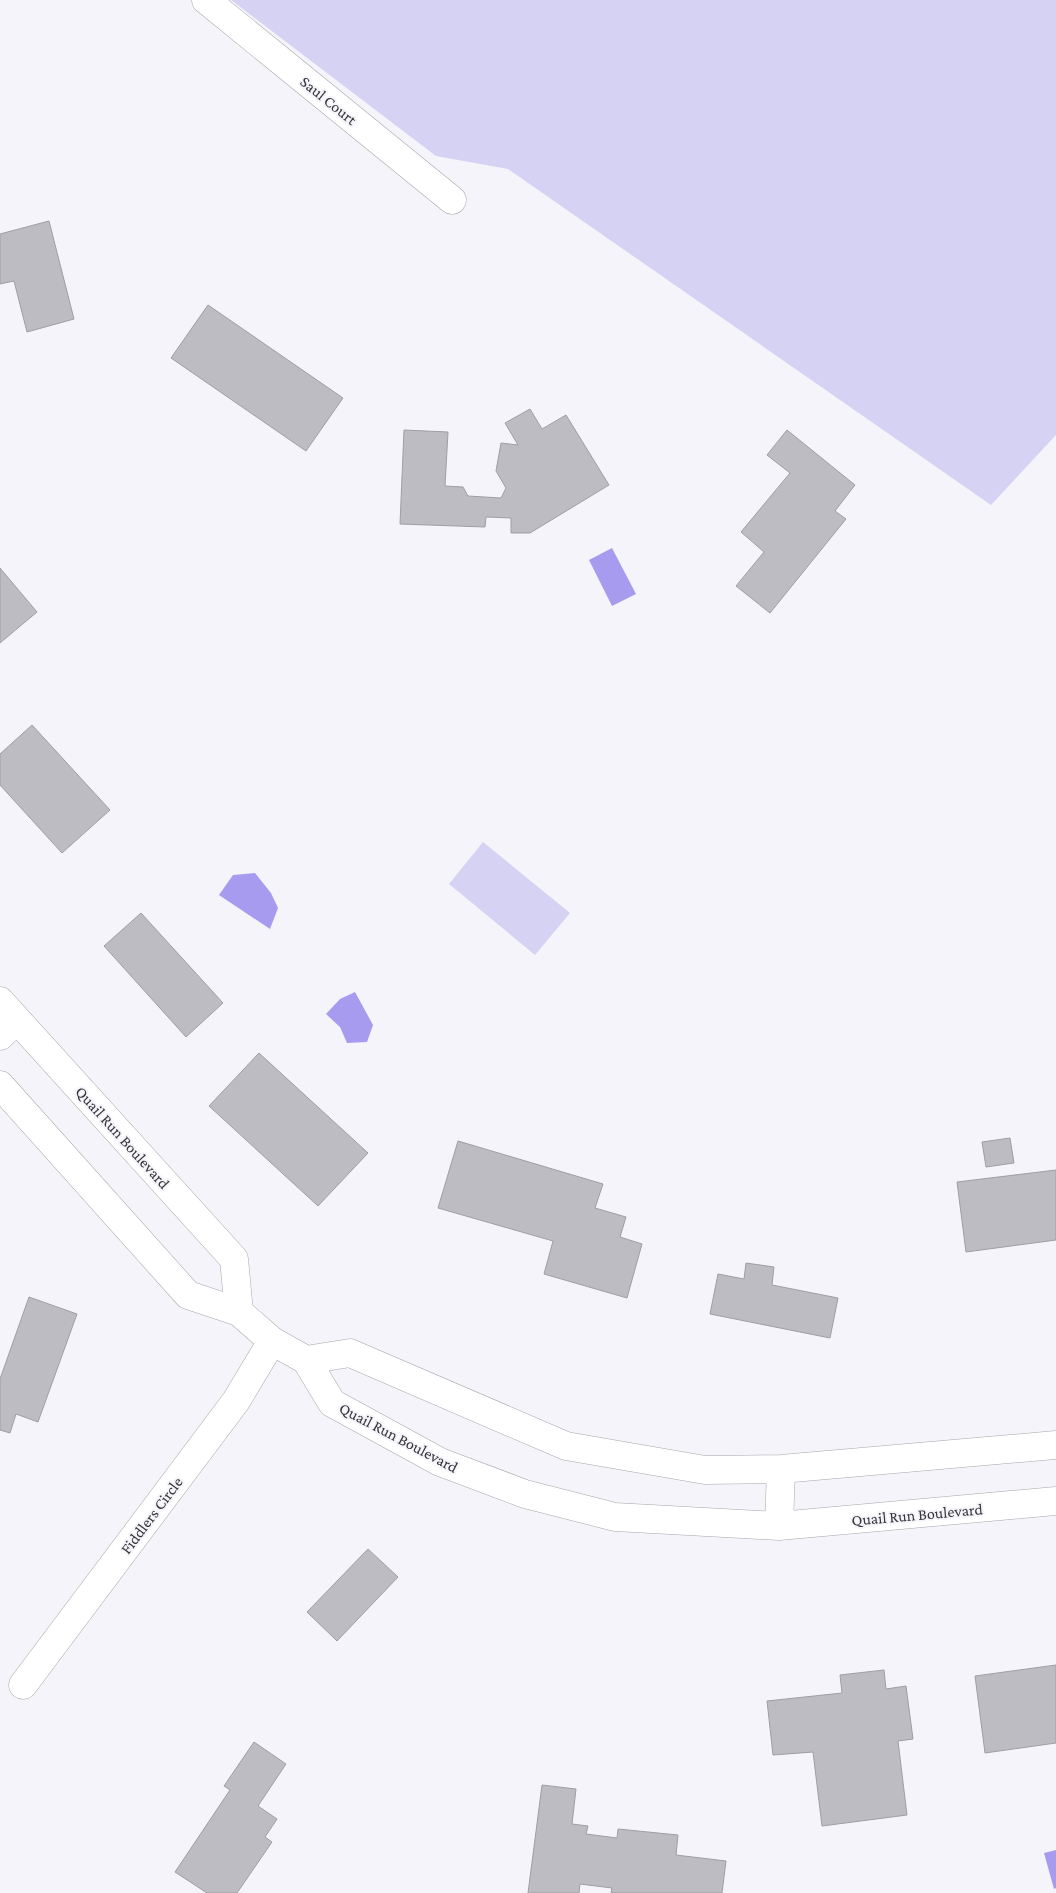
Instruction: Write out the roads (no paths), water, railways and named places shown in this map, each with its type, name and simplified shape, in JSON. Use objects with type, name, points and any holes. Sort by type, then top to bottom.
[{"type":"street","name":"Saul Court","points":[[206,0],[452,200]]},
{"type":"street","name":"Quail Run Boulevard","points":[[6,1019],[234,1259],[239,1312]]},
{"type":"street","name":"Quail Run Boulevard","points":[[0,1084],[188,1295],[239,1312],[272,1341],[306,1360],[332,1403],[440,1462],[525,1494],[615,1517],[779,1526],[1056,1501]]},
{"type":"street","name":"Fiddlers Circle","points":[[23,1685],[236,1401],[272,1341]]},
{"type":"street","points":[[306,1360],[350,1353],[566,1446],[705,1470],[781,1469],[1056,1446]]},
{"type":"street","points":[[779,1526],[781,1469]]}]
